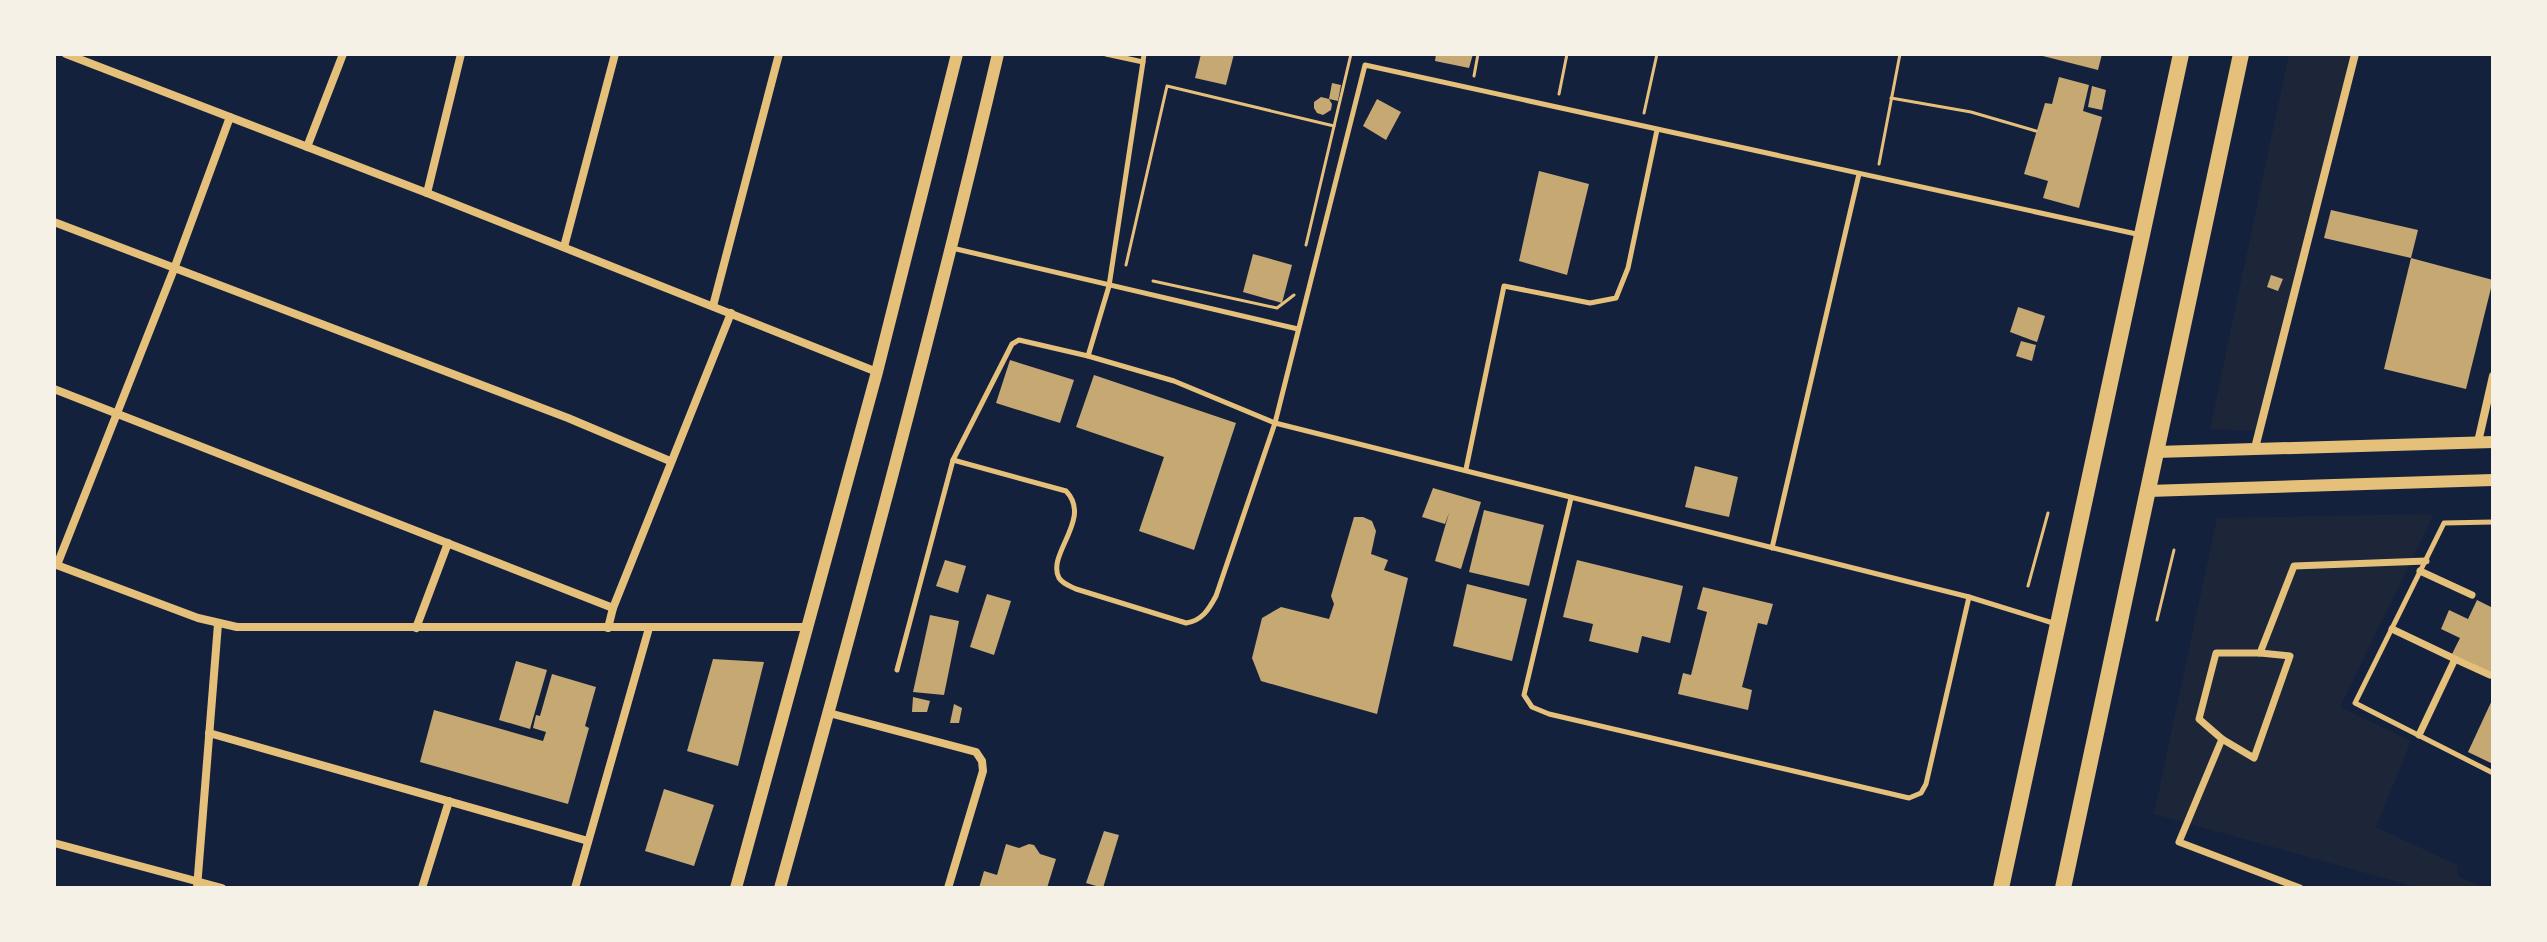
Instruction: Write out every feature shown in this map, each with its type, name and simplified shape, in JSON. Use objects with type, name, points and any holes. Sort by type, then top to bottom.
[{"type":"highway","points":[[2001,888],[2181,54]]},
{"type":"highway","points":[[2063,888],[2241,54]]},
{"type":"main road","points":[[736,888],[877,372],[957,54]]},
{"type":"main road","points":[[780,888],[952,248],[998,54]]},
{"type":"main road","points":[[2156,452],[2493,442]]},
{"type":"main road","points":[[2148,491],[2493,480]]},
{"type":"street","points":[[66,54],[877,372]]},
{"type":"street","points":[[307,147],[343,54]]},
{"type":"street","points":[[427,193],[461,54]]},
{"type":"street","points":[[564,247],[615,54]]},
{"type":"street","points":[[713,306],[779,54]]},
{"type":"street","points":[[2255,448],[2355,54]]},
{"type":"street","points":[[230,117],[174,269],[55,564],[218,624],[237,627],[807,627]]},
{"type":"street","points":[[54,222],[544,408],[670,461]]},
{"type":"street","points":[[608,628],[670,461],[731,313]]},
{"type":"street","points":[[2478,442],[2493,376]]},
{"type":"street","points":[[54,389],[613,608]]},
{"type":"street","points":[[416,628],[448,543]]},
{"type":"street","points":[[2260,653],[2294,566],[2426,561]]},
{"type":"street","points":[[2420,571],[2472,595]]},
{"type":"street","points":[[197,885],[218,624]]},
{"type":"street","points":[[575,888],[649,628]]},
{"type":"street","points":[[2392,629],[2490,675]]},
{"type":"street","points":[[2216,653],[2260,653],[2290,656],[2254,758],[2222,739],[2199,719],[2216,653]]},
{"type":"street","points":[[2419,735],[2455,659]]},
{"type":"street","points":[[829,713],[976,752],[982,761],[983,771],[948,888]]},
{"type":"street","points":[[209,733],[588,841]]},
{"type":"street","points":[[2222,739],[2179,842],[2300,888]]},
{"type":"street","points":[[422,888],[449,801]]},
{"type":"street","points":[[54,843],[197,885],[222,888]]},
{"type":"lane","points":[[1106,54],[1143,62]]},
{"type":"lane","points":[[1088,356],[1109,286],[1144,54]]},
{"type":"lane","points":[[953,460],[1066,491],[1074,499],[1076,509],[1058,566],[1059,578],[1063,582],[1076,589],[1186,623],[1195,622],[1203,616],[1216,596],[1275,423],[1365,65],[2142,235]]},
{"type":"lane","points":[[1466,469],[1504,286],[1590,303],[1616,298],[1628,268],[1657,130]]},
{"type":"lane","points":[[1772,548],[1859,174]]},
{"type":"lane","points":[[952,248],[1298,329]]},
{"type":"lane","points":[[897,670],[953,460],[1012,344],[1019,340],[1174,381],[1275,423],[1969,597],[2058,624]]},
{"type":"lane","points":[[1571,498],[1524,695],[1532,707],[1549,714],[1909,798],[1921,793],[1926,784],[1969,597]]},
{"type":"lane","points":[[2493,522],[2444,523],[2355,703],[2493,773]]},
{"type":"path","points":[[1303,254],[1351,54]]},
{"type":"path","points":[[1474,76],[1478,54]]},
{"type":"path","points":[[1559,94],[1567,54]]},
{"type":"path","points":[[1644,113],[1657,54]]},
{"type":"path","points":[[1879,165],[1900,54]]},
{"type":"path","points":[[1124,275],[1167,86],[1334,126]]},
{"type":"path","points":[[1891,98],[1971,112],[2036,131]]},
{"type":"path","points":[[1155,281],[1277,308],[1293,297],[1296,283]]},
{"type":"path","points":[[2028,586],[2048,513]]},
{"type":"path","points":[[2157,620],[2174,550]]},
{"type":"shaded area","points":[[2289,54],[2351,54],[2257,431],[2210,429]]},
{"type":"shaded area","points":[[2434,514],[2340,707],[2411,741],[2376,827],[2457,865],[2458,876],[2485,888],[2420,888],[2154,814],[2217,518]]},
{"type":"building","points":[[1201,54],[1234,54],[1226,85],[1195,78]]},
{"type":"building","points":[[1436,54],[1473,54],[1469,68],[1435,61]]},
{"type":"building","points":[[2035,54],[2102,54],[2098,70]]},
{"type":"building","points":[[2059,77],[2089,85],[2083,111],[2102,117],[2079,208],[2043,198],[2048,181],[2024,174],[2045,103],[2052,104]]},
{"type":"building","points":[[1332,83],[1341,85],[1338,101],[1329,99]]},
{"type":"building","points":[[2092,86],[2106,90],[2102,110],[2088,107]]},
{"type":"building","points":[[1321,97],[1329,99],[1331,110],[1323,115],[1317,113],[1314,102]]},
{"type":"building","points":[[1377,99],[1401,112],[1386,140],[1363,126]]},
{"type":"building","points":[[1539,171],[1589,184],[1567,275],[1519,261]]},
{"type":"building","points":[[2331,210],[2418,230],[2411,258],[2324,238]]},
{"type":"building","points":[[1253,254],[1292,265],[1282,303],[1243,292]]},
{"type":"building","points":[[2411,258],[2493,280],[2466,389],[2384,369]]},
{"type":"building","points":[[2271,275],[2283,279],[2278,291],[2267,287]]},
{"type":"building","points":[[2018,307],[2045,316],[2037,342],[2010,332]]},
{"type":"building","points":[[2021,341],[2036,345],[2032,361],[2016,356]]},
{"type":"building","points":[[1010,360],[1074,380],[1060,423],[996,403]]},
{"type":"building","points":[[1094,375],[1236,423],[1194,550],[1139,531],[1164,457],[1076,427]]},
{"type":"building","points":[[1695,466],[1738,477],[1729,517],[1685,507]]},
{"type":"building","points":[[1433,488],[1481,502],[1461,569],[1435,561],[1449,513],[1445,524],[1422,517]]},
{"type":"building","points":[[1484,510],[1544,525],[1529,586],[1469,572]]},
{"type":"building","points":[[1354,517],[1372,521],[1376,531],[1371,554],[1388,560],[1384,570],[1408,578],[1377,714],[1261,681],[1252,658],[1262,618],[1281,607],[1329,619],[1334,604],[1331,596]]},
{"type":"building","points":[[945,560],[966,566],[958,593],[936,586]]},
{"type":"building","points":[[1577,560],[1683,586],[1670,643],[1642,636],[1638,653],[1589,641],[1593,624],[1563,617]]},
{"type":"building","points":[[1467,584],[1527,599],[1512,661],[1453,646]]},
{"type":"building","points":[[1703,587],[1773,604],[1767,625],[1758,623],[1742,687],[1752,690],[1748,710],[1678,694],[1683,673],[1691,675],[1707,612],[1697,609]]},
{"type":"building","points":[[987,594],[1011,601],[994,655],[970,647]]},
{"type":"building","points":[[2477,600],[2493,608],[2493,673],[2452,654],[2460,638],[2441,629],[2449,610],[2468,619]]},
{"type":"building","points":[[930,615],[959,621],[944,695],[913,692]]},
{"type":"building","points":[[713,659],[764,662],[738,766],[687,751]]},
{"type":"building","points":[[516,661],[547,670],[530,729],[499,720]]},
{"type":"building","points":[[552,674],[596,687],[585,726],[589,728],[568,804],[420,762],[434,710],[543,741],[546,732],[533,728],[536,715],[540,716]]},
{"type":"building","points":[[913,697],[930,701],[927,712],[912,712]]},
{"type":"building","points":[[2493,698],[2493,764],[2468,752]]},
{"type":"building","points":[[954,704],[962,708],[959,723],[950,723]]},
{"type":"building","points":[[664,789],[714,805],[694,866],[645,851]]},
{"type":"building","points":[[1104,831],[1119,835],[1103,888],[1086,883]]},
{"type":"building","points":[[1006,844],[1019,848],[1034,845],[1040,854],[1056,859],[1047,888],[979,888],[984,871],[997,875]]}]
